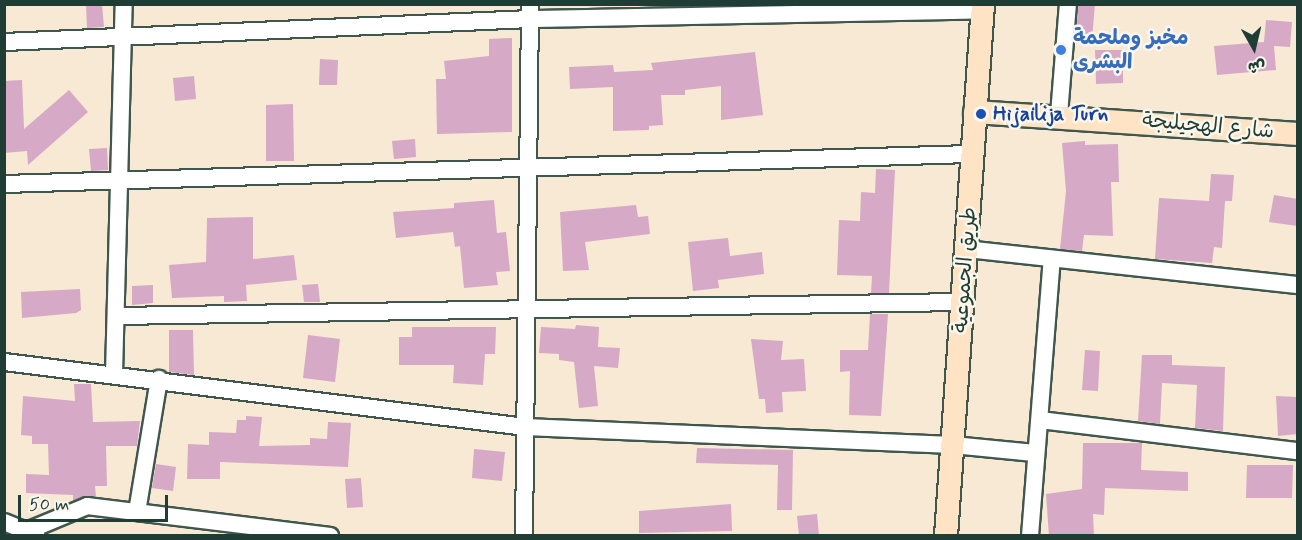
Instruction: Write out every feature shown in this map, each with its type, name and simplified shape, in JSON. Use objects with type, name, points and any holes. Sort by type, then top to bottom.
[{"type":"main road","name":"طريق الجموعية","points":[[946,536],[982,7]]},
{"type":"main road","name":"شارع الهجيليجة","points":[[975,112],[1059,115],[1298,134]]},
{"type":"street","points":[[114,374],[122,181],[124,4]]},
{"type":"street","points":[[1059,115],[1068,4]]},
{"type":"street","points":[[4,42],[124,37],[530,12],[982,7]]},
{"type":"street","points":[[524,536],[524,310],[530,12]]},
{"type":"street","points":[[4,184],[972,154]]},
{"type":"street","points":[[966,249],[1298,285]]},
{"type":"street","points":[[1030,536],[1034,453],[1040,420],[1052,259]]},
{"type":"street","points":[[117,316],[962,302]]},
{"type":"street","points":[[4,362],[159,379],[525,427],[953,445],[1034,453]]},
{"type":"street","points":[[136,512],[159,379]]},
{"type":"street","points":[[1040,420],[1298,451]]},
{"type":"street","points":[[4,522],[32,533],[77,507],[330,536]]},
{"type":"building","points":[[86,4],[102,4],[104,27],[87,28]]},
{"type":"building","points":[[1078,4],[1095,4],[1092,39],[1076,38]]},
{"type":"building","points":[[1266,20],[1292,22],[1290,47],[1274,46],[1276,70],[1217,75],[1214,46],[1264,42]]},
{"type":"building","points":[[512,38],[512,132],[437,134],[436,79],[446,79],[444,61],[489,56],[489,39]]},
{"type":"building","points":[[1095,50],[1123,50],[1123,83],[1096,84]]},
{"type":"building","points":[[755,52],[763,115],[721,120],[721,86],[685,90],[685,95],[661,95],[663,125],[649,126],[649,130],[613,131],[613,87],[570,89],[569,67],[613,65],[614,72],[653,70],[651,63]]},
{"type":"building","points":[[320,59],[338,60],[337,85],[319,85]]},
{"type":"building","points":[[194,76],[196,99],[175,101],[173,78]]},
{"type":"building","points":[[22,80],[24,129],[69,90],[88,112],[28,165],[27,151],[4,153],[4,81]]},
{"type":"building","points":[[293,104],[294,161],[266,161],[266,105]]},
{"type":"building","points":[[415,139],[416,157],[394,159],[392,141]]},
{"type":"building","points":[[1085,141],[1085,145],[1118,144],[1119,182],[1111,182],[1113,236],[1084,235],[1082,251],[1060,249],[1066,191],[1062,143]]},
{"type":"building","points":[[107,148],[108,170],[91,171],[89,149]]},
{"type":"building","points":[[876,169],[895,170],[889,293],[871,293],[872,276],[837,275],[839,220],[860,221],[861,192],[875,193]]},
{"type":"building","points":[[1211,174],[1234,175],[1232,201],[1225,201],[1222,248],[1214,247],[1212,263],[1155,259],[1159,198],[1209,201]]},
{"type":"building","points":[[1274,195],[1298,199],[1298,226],[1269,222]]},
{"type":"building","points":[[494,200],[497,233],[506,232],[510,271],[496,272],[498,285],[464,288],[460,246],[455,247],[453,232],[396,238],[393,212],[454,208],[454,203]]},
{"type":"building","points":[[636,205],[638,217],[648,216],[650,234],[585,242],[589,270],[563,271],[560,212]]},
{"type":"building","points":[[253,217],[253,259],[294,255],[297,280],[246,285],[247,301],[224,302],[224,296],[172,298],[169,265],[206,262],[207,218]]},
{"type":"building","points":[[728,238],[730,256],[762,252],[764,274],[718,280],[719,288],[693,291],[688,242]]},
{"type":"building","points":[[318,284],[320,302],[304,302],[302,285]]},
{"type":"building","points":[[153,285],[153,303],[132,305],[132,286]]},
{"type":"building","points":[[80,289],[81,310],[76,313],[22,318],[21,292]]},
{"type":"building","points":[[870,314],[888,314],[881,416],[849,415],[850,371],[840,372],[840,350],[868,350]]},
{"type":"building","points":[[576,325],[599,327],[598,347],[620,348],[618,368],[594,366],[598,406],[579,408],[574,362],[559,360],[559,354],[539,353],[541,327],[575,329]]},
{"type":"building","points":[[412,327],[496,327],[495,354],[485,354],[483,385],[453,383],[454,365],[399,365],[399,337],[412,337]]},
{"type":"building","points":[[169,330],[193,330],[194,375],[169,372]]},
{"type":"building","points":[[308,335],[340,339],[335,382],[303,378]]},
{"type":"building","points":[[751,339],[783,341],[781,360],[804,359],[806,391],[782,392],[783,412],[766,413],[765,399],[759,399]]},
{"type":"building","points":[[1085,350],[1100,351],[1098,391],[1082,390]]},
{"type":"building","points":[[1142,355],[1172,355],[1172,365],[1225,367],[1223,431],[1195,428],[1197,385],[1162,383],[1160,424],[1138,421]]},
{"type":"building","points":[[74,384],[91,384],[93,422],[140,421],[137,446],[106,446],[107,486],[95,486],[96,496],[73,501],[73,495],[26,493],[26,474],[49,475],[48,444],[32,444],[32,436],[21,435],[23,396],[75,401]]},
{"type":"building","points":[[1276,396],[1298,397],[1298,434],[1278,436]]},
{"type":"building","points":[[246,416],[262,417],[259,446],[310,445],[310,438],[327,439],[328,422],[351,423],[348,467],[220,462],[220,479],[187,479],[188,444],[209,445],[209,432],[236,433],[237,420],[246,420]]},
{"type":"building","points":[[1083,443],[1142,443],[1141,470],[1188,472],[1188,491],[1105,488],[1104,515],[1093,514],[1094,536],[1049,536],[1046,494],[1082,489]]},
{"type":"building","points":[[697,448],[793,450],[792,510],[777,510],[778,465],[696,463]]},
{"type":"building","points":[[474,449],[505,452],[502,481],[472,478]]},
{"type":"building","points":[[156,464],[176,467],[173,491],[152,488]]},
{"type":"building","points":[[1247,465],[1293,465],[1292,498],[1246,498]]},
{"type":"building","points":[[361,478],[363,507],[347,508],[345,479]]},
{"type":"building","points":[[731,504],[732,531],[639,533],[639,511]]},
{"type":"building","points":[[817,514],[819,536],[799,536],[797,516]]},
{"type":"place","name":"مخبز وملحمة البشرى","points":[[1061,50]]},
{"type":"place","name":"Hijailija Turn","points":[[981,114]]}]
